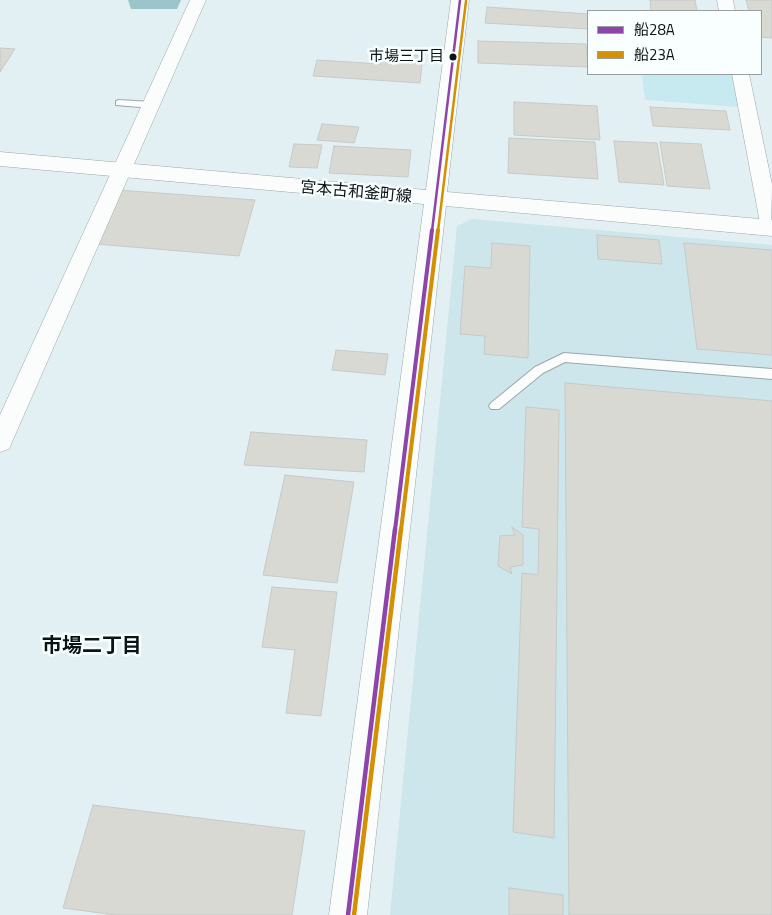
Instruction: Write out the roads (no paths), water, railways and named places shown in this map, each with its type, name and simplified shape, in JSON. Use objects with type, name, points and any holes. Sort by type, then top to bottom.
[{"type":"street","points":[[0,442],[123,172],[198,0]]},
{"type":"street","points":[[348,915],[460,0]]},
{"type":"street","points":[[740,75],[772,228]]},
{"type":"street","name":"宮本古和釜町線","points":[[0,159],[436,200],[772,228]]},
{"type":"lane","points":[[120,103],[152,105]]},
{"type":"lane","points":[[495,406],[539,370],[564,356],[772,374]]},
{"type":"place","name":"市場三丁目","points":[[453,57]]},
{"type":"district","name":"市場二丁目","points":[[92,647]]}]
